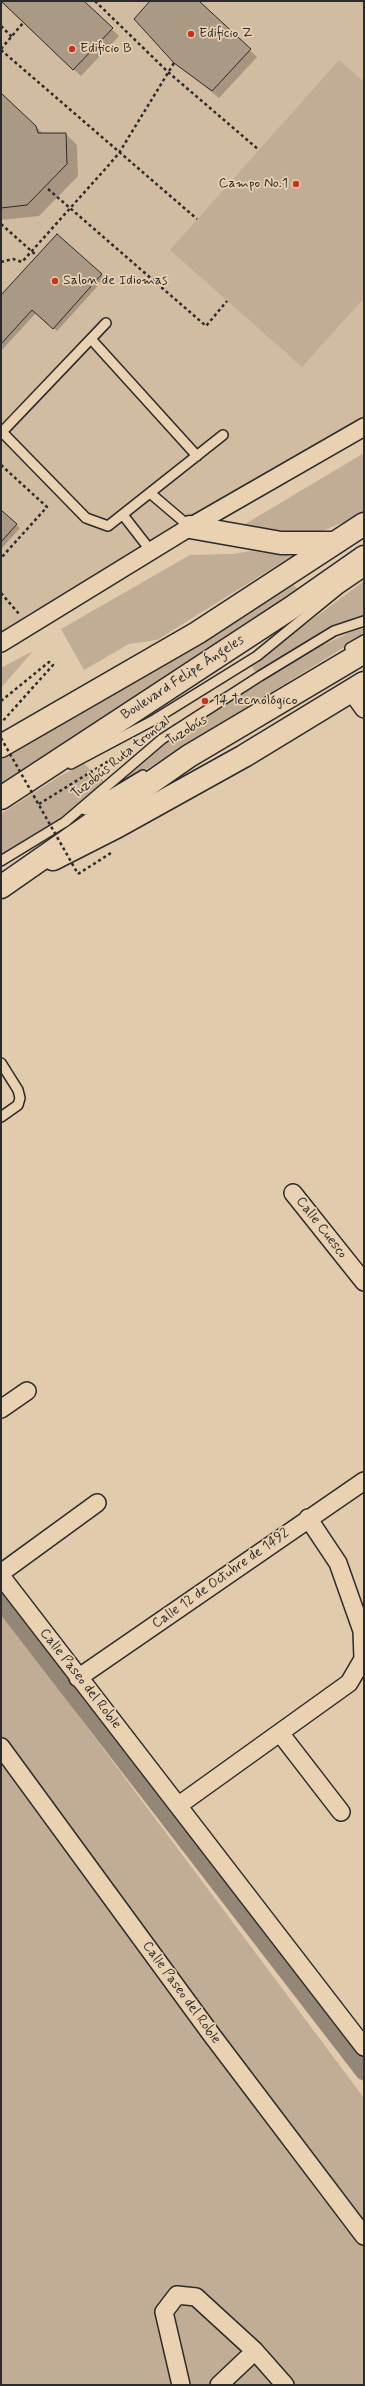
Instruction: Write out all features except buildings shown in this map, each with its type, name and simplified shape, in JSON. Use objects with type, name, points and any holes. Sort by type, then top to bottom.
[{"type":"main road","points":[[1,746],[197,633],[364,524]]},
{"type":"main road","points":[[190,527],[281,543],[335,543]]},
{"type":"main road","name":"Boulevard Felipe Ángeles","points":[[1,798],[291,608],[364,557]]},
{"type":"main road","points":[[5,876],[189,756],[354,652]]},
{"type":"main road","points":[[5,876],[118,826],[244,756],[358,687]]},
{"type":"street","points":[[1,643],[190,527],[364,427]]},
{"type":"street","points":[[358,687],[364,709]]},
{"type":"street","name":"Calle Cuesco","points":[[293,1192],[364,1282]]},
{"type":"street","points":[[1,1409],[27,1391]]},
{"type":"street","name":"Calle 12 de Octubre de 1492","points":[[78,1678],[308,1518],[364,1481]]},
{"type":"street","points":[[1,1573],[97,1503]]},
{"type":"street","points":[[179,1806],[349,1683],[363,1659],[362,1631],[338,1563],[308,1518]]},
{"type":"street","name":"Calle Paseo del Roble","points":[[1,1576],[78,1678],[179,1806],[364,2047]]},
{"type":"street","points":[[280,1733],[341,1812]]},
{"type":"street","name":"Calle Paseo del Roble","points":[[1,1747],[207,2028],[364,2236]]},
{"type":"street","points":[[181,2385],[164,2312],[177,2295],[196,2297],[255,2351],[285,2385]]},
{"type":"street","points":[[219,2385],[255,2351]]},
{"type":"lane","points":[[106,323],[2,432],[86,518],[108,526],[223,435]]},
{"type":"lane","points":[[91,339],[197,456]]},
{"type":"lane","points":[[150,493],[190,527]]},
{"type":"lane","points":[[123,514],[152,551]]},
{"type":"lane","name":"Tuzobús Ruta troncal","points":[[1,807],[69,765],[152,721],[257,656],[339,589],[364,572]]},
{"type":"lane","name":"Tuzobús Ruta troncal","points":[[5,876],[65,822],[162,739],[260,676],[334,631],[364,621]]},
{"type":"lane","points":[[354,652],[364,640]]},
{"type":"lane","name":"Tuzobús","points":[[65,822],[278,691]]},
{"type":"lane","points":[[1,1063],[18,1090],[20,1098],[18,1106],[1,1117]]},
{"type":"path","points":[[95,1],[168,72],[259,150]]},
{"type":"path","points":[[23,24],[1,50],[197,219]]},
{"type":"path","points":[[1,26],[12,37]]},
{"type":"path","points":[[1,262],[13,259],[22,262],[119,153],[174,63]]},
{"type":"path","points":[[48,189],[206,326],[227,301]]},
{"type":"path","points":[[1,224],[37,256]]},
{"type":"path","points":[[1,465],[47,508],[1,558]]},
{"type":"path","points":[[2,594],[28,626]]},
{"type":"path","points":[[1,701],[49,662],[54,665],[1,723]]},
{"type":"path","points":[[1,738],[78,874]]},
{"type":"path","points":[[39,804],[117,756]]},
{"type":"shaded area","points":[[1,1],[364,1],[364,425],[1,643]]},
{"type":"shaded area","name":"Campo No.1","points":[[339,60],[364,82],[364,298],[302,367],[170,250]]},
{"type":"shaded area","points":[[364,453],[364,514],[322,531],[298,534],[242,526]]},
{"type":"shaded area","points":[[251,551],[292,556],[157,640],[129,644],[84,670],[61,629],[190,555],[232,554]]},
{"type":"shaded area","points":[[364,581],[364,617],[256,673],[251,665]]},
{"type":"shaded area","points":[[294,585],[301,593],[136,702],[1,785],[1,757]]},
{"type":"shaded area","points":[[364,626],[364,635],[108,793],[107,791],[165,742],[310,651]]},
{"type":"shaded area","points":[[33,651],[1,688],[1,668]]},
{"type":"shaded area","points":[[84,764],[106,783],[66,817],[1,857],[1,814],[60,776]]},
{"type":"shaded area","points":[[1,1612],[364,2098],[364,2385],[1,2385]]},
{"type":"waterway","points":[[1,1601],[364,2072]]},
{"type":"place","name":"Edificio Z","points":[[191,34]]},
{"type":"place","name":"Edificio B","points":[[72,49]]},
{"type":"place","name":"Campo No.1","points":[[296,184]]},
{"type":"place","name":"Salon de Idiomas","points":[[55,281]]},
{"type":"place","name":"14 Tecnológico","points":[[205,701]]}]
